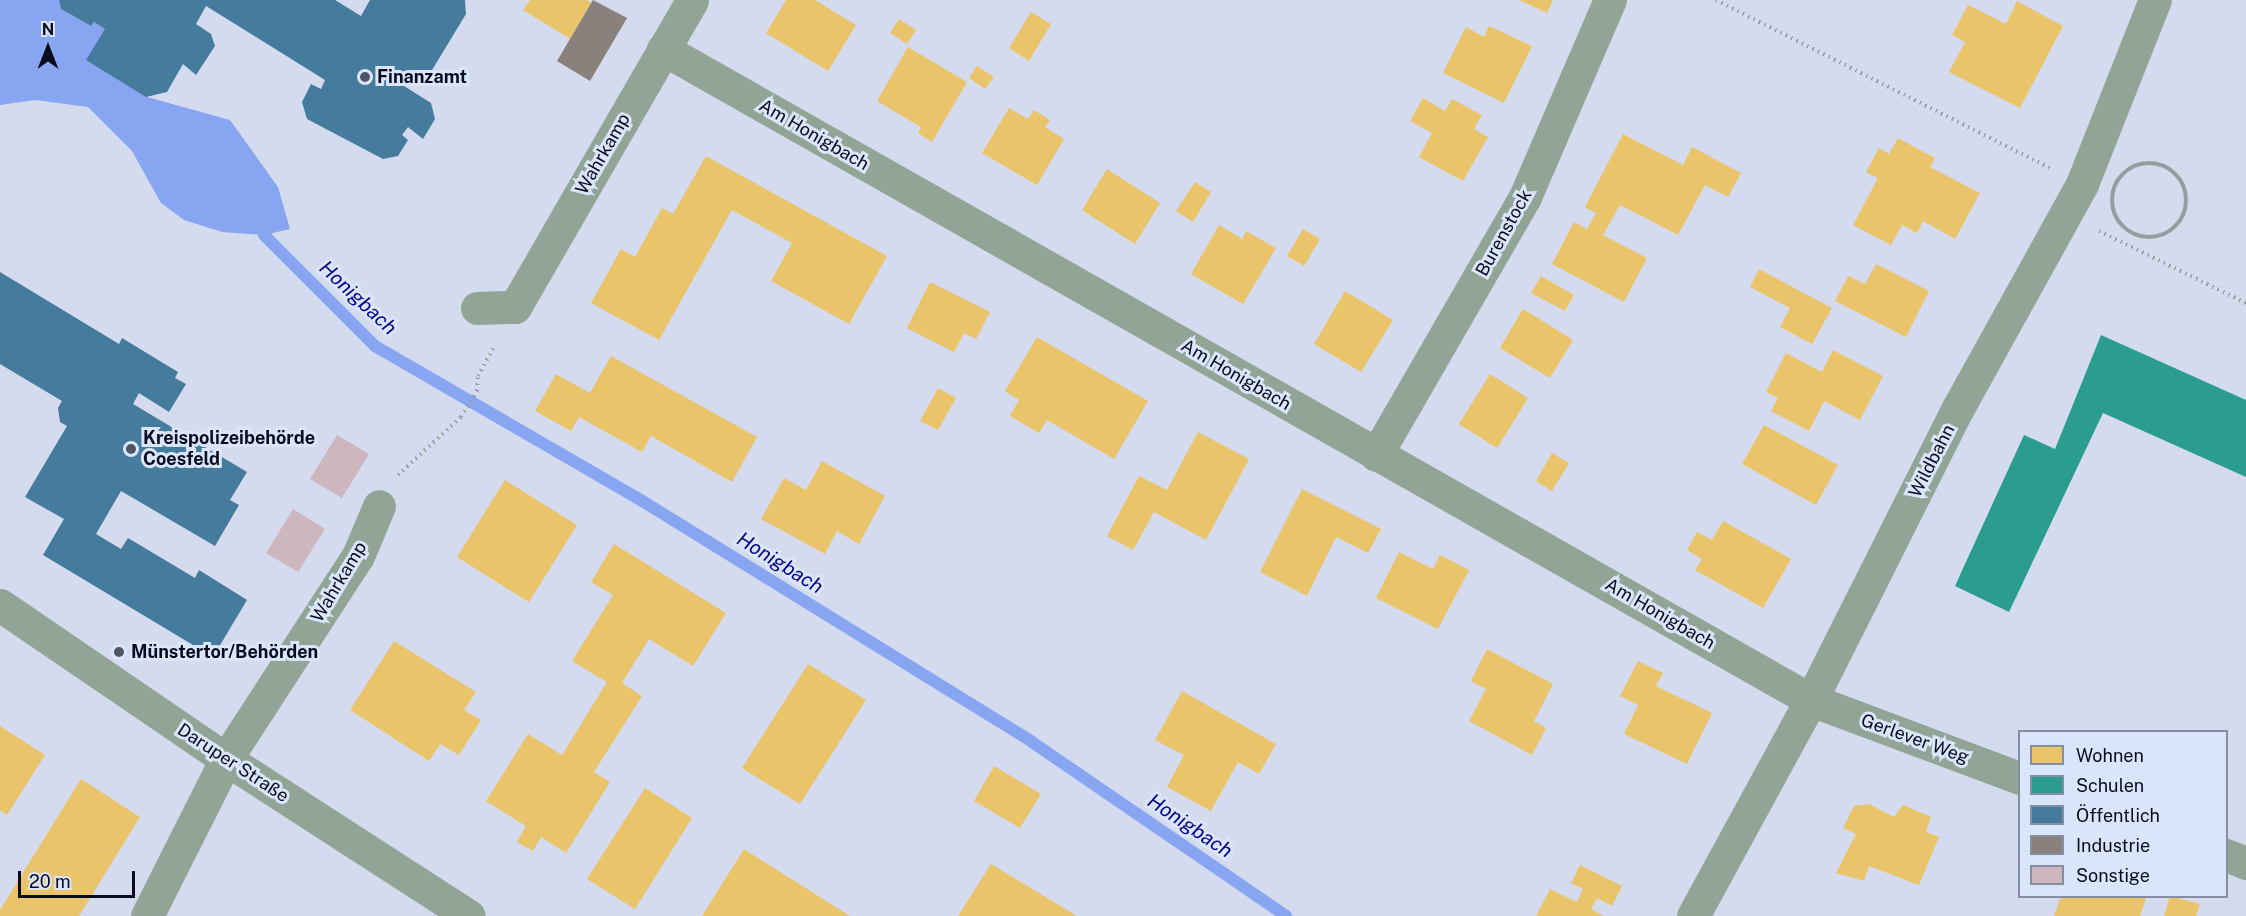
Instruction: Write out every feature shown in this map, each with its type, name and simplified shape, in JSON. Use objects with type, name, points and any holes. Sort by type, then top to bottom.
[{"type":"street","name":"Wahrkamp","points":[[515,307],[692,0]]},
{"type":"street","name":"Burenstock","points":[[1376,455],[1526,197],[1610,0]]},
{"type":"street","name":"Wildbahn","points":[[1694,916],[1810,700],[1958,408],[2082,184],[2156,0]]},
{"type":"street","name":"Am Honigbach","points":[[663,49],[1810,700]]},
{"type":"street","points":[[477,308],[515,307]]},
{"type":"street","name":"Wahrkamp","points":[[147,916],[226,759],[358,556],[379,506]]},
{"type":"street","name":"Daruper Straße","points":[[0,605],[226,759],[469,916]]},
{"type":"street","name":"Gerlever Weg","points":[[1810,700],[2018,778]]},
{"type":"street","points":[[2228,856],[2246,862]]},
{"type":"path","points":[[1716,0],[2082,184],[2100,235],[2246,303]]},
{"type":"path","points":[[2141,162],[2164,165],[2182,180],[2187,204],[2177,225],[2157,237],[2133,235],[2115,218],[2110,195],[2120,174],[2141,162]]},
{"type":"path","points":[[379,506],[403,466],[461,417],[477,391],[478,376],[515,307]]},
{"type":"water","points":[[0,0],[59,0],[61,9],[91,26],[94,22],[105,29],[147,97],[230,120],[278,187],[290,229],[264,235],[222,232],[184,220],[161,203],[132,151],[88,107],[35,100],[0,105]]},
{"type":"building: Wohnen","points":[[530,0],[587,0],[591,3],[570,39],[523,10]]},
{"type":"building: Wohnen","points":[[786,0],[815,0],[856,25],[828,71],[766,33]]},
{"type":"building: Wohnen","points":[[1519,0],[1553,0],[1547,13]]},
{"type":"building: Wohnen","points":[[2017,1],[2063,26],[2020,108],[1949,72],[1965,42],[1952,35],[1968,5],[2006,24]]},
{"type":"building: Wohnen","points":[[1031,12],[1051,24],[1029,61],[1009,48]]},
{"type":"building: Wohnen","points":[[899,19],[916,30],[907,44],[890,33]]},
{"type":"building: Wohnen","points":[[1489,26],[1532,46],[1504,103],[1443,73],[1466,27],[1484,37]]},
{"type":"building: Wohnen","points":[[908,47],[967,82],[932,142],[918,133],[921,127],[877,101]]},
{"type":"building: Wohnen","points":[[977,66],[994,77],[985,89],[969,78]]},
{"type":"building: Wohnen","points":[[1423,98],[1445,111],[1452,99],[1482,115],[1474,129],[1488,137],[1463,181],[1419,157],[1432,133],[1410,121]]},
{"type":"building: Wohnen","points":[[1009,108],[1028,119],[1034,110],[1050,120],[1045,127],[1064,139],[1037,185],[982,153]]},
{"type":"building: Wohnen","points":[[1623,134],[1683,165],[1692,147],[1741,173],[1728,197],[1705,185],[1678,235],[1620,205],[1603,235],[1647,258],[1624,302],[1552,264],[1574,222],[1587,229],[1596,213],[1585,207]]},
{"type":"building: Wohnen","points":[[1898,138],[1935,158],[1930,167],[1980,193],[1955,239],[1923,221],[1917,233],[1902,225],[1891,245],[1853,225],[1878,178],[1866,172],[1879,148],[1889,154]]},
{"type":"building: Wohnen","points":[[706,156],[887,256],[849,324],[771,281],[792,243],[732,210],[659,340],[591,303],[621,249],[635,257],[662,208],[673,214]]},
{"type":"building: Wohnen","points":[[1107,169],[1160,203],[1135,244],[1082,210]]},
{"type":"building: Wohnen","points":[[1195,182],[1211,192],[1193,222],[1176,211]]},
{"type":"building: Wohnen","points":[[1219,225],[1242,239],[1246,231],[1276,248],[1243,304],[1191,274]]},
{"type":"building: Wohnen","points":[[1303,229],[1320,239],[1304,266],[1287,256]]},
{"type":"building: Wohnen","points":[[1876,264],[1929,291],[1906,337],[1835,301],[1848,276],[1865,284]]},
{"type":"building: Wohnen","points":[[1759,269],[1832,308],[1812,344],[1780,327],[1790,308],[1750,287]]},
{"type":"building: Wohnen","points":[[1541,276],[1574,295],[1565,311],[1531,293]]},
{"type":"building: Wohnen","points":[[930,282],[990,312],[976,339],[964,333],[954,352],[907,328]]},
{"type":"building: Wohnen","points":[[1345,291],[1393,320],[1361,372],[1314,344]]},
{"type":"building: Wohnen","points":[[1523,309],[1573,340],[1550,378],[1500,348]]},
{"type":"building: Wohnen","points":[[1037,337],[1148,401],[1114,459],[1047,420],[1039,433],[1010,416],[1019,400],[1005,391]]},
{"type":"building: Wohnen","points":[[1833,350],[1883,376],[1860,420],[1824,401],[1809,431],[1771,411],[1778,398],[1766,392],[1786,353],[1822,372]]},
{"type":"building: Wohnen","points":[[611,356],[757,437],[732,482],[651,436],[642,452],[579,417],[571,431],[535,411],[556,374],[590,393]]},
{"type":"building: Wohnen","points":[[1490,374],[1528,398],[1497,448],[1459,424]]},
{"type":"building: Wohnen","points":[[938,388],[956,398],[938,430],[920,421]]},
{"type":"building: Wohnen","points":[[1764,425],[1838,465],[1816,505],[1742,464]]},
{"type":"building: Wohnen","points":[[1198,432],[1249,459],[1206,540],[1154,512],[1133,550],[1107,536],[1139,476],[1167,490]]},
{"type":"building: Wohnen","points":[[1552,453],[1569,463],[1552,491],[1536,481]]},
{"type":"building: Wohnen","points":[[822,461],[885,496],[859,544],[837,531],[825,554],[761,519],[784,478],[806,490]]},
{"type":"building: Wohnen","points":[[505,480],[577,525],[529,602],[457,557]]},
{"type":"building: Wohnen","points":[[1302,489],[1381,529],[1368,553],[1336,537],[1307,596],[1260,572]]},
{"type":"building: Wohnen","points":[[1723,521],[1791,559],[1763,608],[1695,570],[1702,559],[1687,550],[1697,532],[1712,540]]},
{"type":"building: Wohnen","points":[[614,544],[726,613],[693,666],[649,639],[622,683],[642,696],[594,772],[610,782],[566,853],[541,837],[533,851],[517,842],[526,826],[486,801],[528,734],[562,755],[607,682],[572,661],[613,595],[591,582]]},
{"type":"building: Wohnen","points":[[1399,552],[1433,569],[1440,555],[1469,570],[1438,629],[1376,598]]},
{"type":"building: Wohnen","points":[[394,641],[476,692],[464,710],[481,720],[459,755],[440,744],[429,761],[350,710]]},
{"type":"building: Wohnen","points":[[1487,649],[1553,684],[1534,721],[1546,728],[1532,755],[1469,721],[1486,689],[1471,681]]},
{"type":"building: Wohnen","points":[[1638,661],[1663,673],[1656,686],[1712,713],[1687,764],[1624,734],[1638,705],[1620,696]]},
{"type":"building: Wohnen","points":[[808,664],[866,700],[800,804],[742,768]]},
{"type":"building: Wohnen","points":[[1182,691],[1276,744],[1259,774],[1238,762],[1211,811],[1167,787],[1184,755],[1155,740]]},
{"type":"building: Wohnen","points":[[0,726],[45,755],[7,815],[0,810]]},
{"type":"building: Wohnen","points":[[994,766],[1041,794],[1020,828],[974,801]]},
{"type":"building: Wohnen","points":[[81,779],[140,817],[79,916],[0,916],[0,910]]},
{"type":"building: Wohnen","points":[[645,788],[692,818],[635,909],[587,879]]},
{"type":"building: Wohnen","points":[[1869,804],[1894,817],[1903,805],[1931,817],[1926,832],[1939,837],[1919,885],[1869,866],[1864,881],[1836,873],[1856,834],[1843,828],[1854,806]]},
{"type":"building: Wohnen","points":[[744,849],[850,916],[702,916]]},
{"type":"building: Wohnen","points":[[991,864],[1077,916],[958,916]]},
{"type":"building: Wohnen","points":[[1580,865],[1622,886],[1612,906],[1597,898],[1591,909],[1604,916],[1536,916],[1550,889],[1577,902],[1583,889],[1571,883]]},
{"type":"building: Wohnen","points":[[2060,898],[2146,899],[2140,916],[2054,916]]},
{"type":"building: Wohnen","points":[[2169,898],[2200,904],[2196,916],[2164,916]]},
{"type":"building: Schulen","points":[[2101,335],[2246,400],[2246,477],[2103,413],[2009,612],[1955,586],[2024,435],[2055,449]]},
{"type":"building: Öffentlich","name":"Finanzamt","points":[[59,0],[335,0],[361,16],[370,0],[465,0],[466,14],[426,80],[414,71],[404,86],[431,103],[435,119],[423,139],[408,127],[402,135],[408,140],[398,156],[383,159],[307,119],[302,102],[311,84],[321,89],[325,80],[206,6],[196,24],[211,34],[215,46],[196,75],[183,64],[167,92],[146,97],[86,60],[105,29],[94,22],[91,26],[61,9]]},
{"type":"building: Öffentlich","name":"Kreispolizeibehörde Coesfeld","points":[[0,272],[119,344],[122,338],[178,372],[175,378],[186,384],[169,412],[139,393],[133,404],[247,472],[230,500],[239,505],[215,546],[121,491],[96,534],[121,549],[128,538],[195,578],[199,570],[247,600],[213,657],[43,555],[64,519],[25,497],[67,426],[60,422],[58,408],[62,401],[0,364]]},
{"type":"building: Industrie","points":[[593,0],[627,18],[590,81],[557,61]]},
{"type":"building: Sonstige","points":[[337,435],[369,454],[342,498],[310,479]]},
{"type":"building: Sonstige","points":[[293,509],[325,529],[298,572],[266,553]]},
{"type":"waterway","name":"Honigbach","points":[[264,235],[375,346],[644,502],[1032,742],[1286,916]]},
{"type":"place","name":"Finanzamt","points":[[365,77]]},
{"type":"place","name":"Kreispolizeibehörde Coesfeld","points":[[131,449]]},
{"type":"place","name":"Münstertor/Behörden","points":[[119,652]]}]
